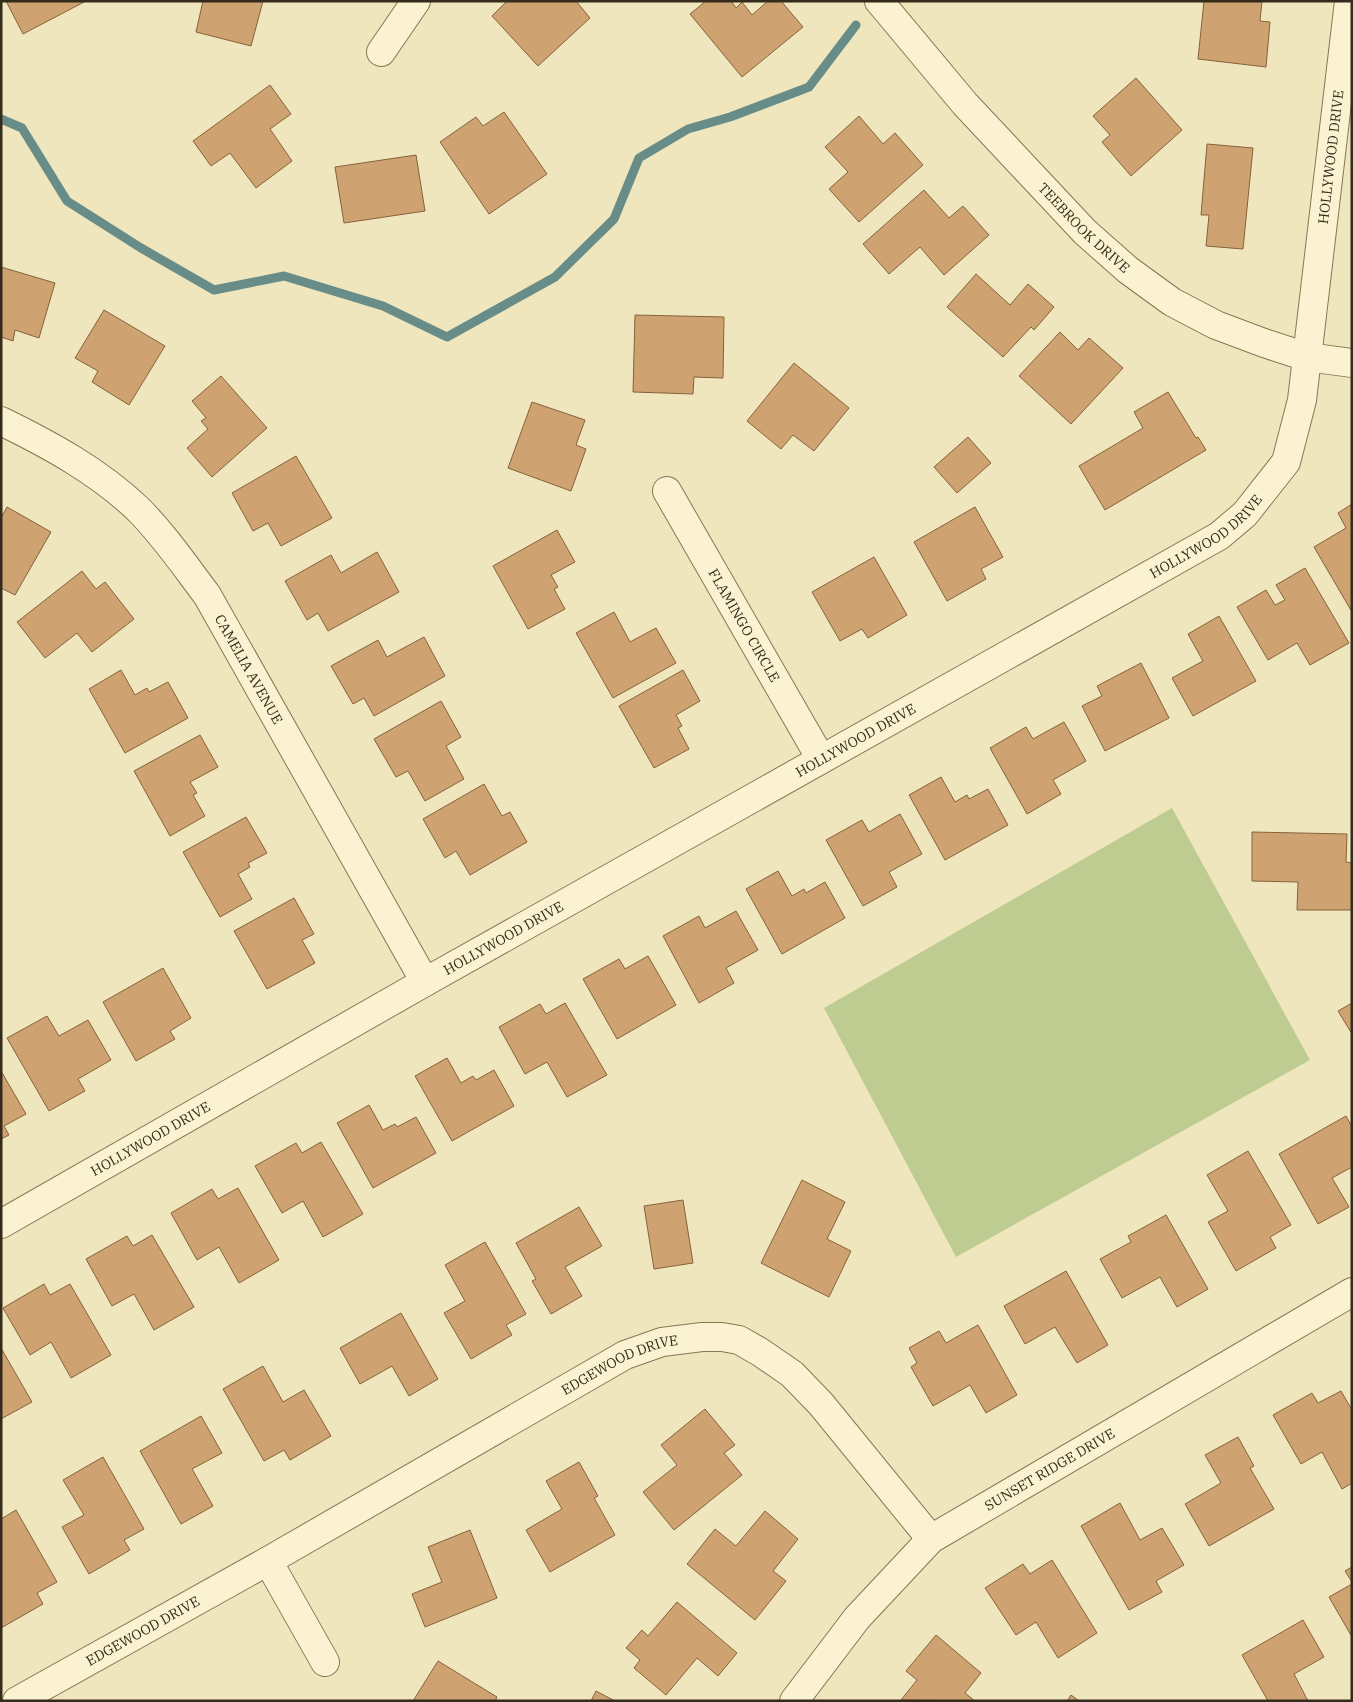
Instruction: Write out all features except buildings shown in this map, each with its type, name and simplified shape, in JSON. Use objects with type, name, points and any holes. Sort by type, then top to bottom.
[{"type":"street","points":[[381,52],[416,1]]},
{"type":"street","name":"TEEBROOK DRIVE","points":[[880,1],[965,104],[1085,232],[1128,270],[1172,302],[1216,325],[1307,357],[1352,363]]},
{"type":"street","name":"HOLLYWOOD DRIVE","points":[[1,1224],[425,982],[1219,536],[1246,514],[1286,462],[1302,400],[1349,1]]},
{"type":"street","name":"CAMELIA AVENUE","points":[[1,421],[50,444],[100,478],[138,509],[170,545],[207,595],[425,982]]},
{"type":"street","name":"FLAMINGO CIRCLE","points":[[667,491],[821,759]]},
{"type":"street","name":"SUNSET RIDGE DRIVE","points":[[794,1701],[857,1618],[931,1539],[1352,1292]]},
{"type":"street","name":"EDGEWOOD DRIVE","points":[[17,1701],[268,1561],[626,1355],[662,1342],[722,1336],[740,1340],[792,1374],[821,1404],[931,1539]]},
{"type":"street","points":[[268,1561],[325,1662]]},
{"type":"green space","points":[[1172,808],[1310,1060],[956,1257],[824,1008]]},
{"type":"waterway","points":[[1,119],[22,128],[67,201],[141,248],[214,290],[284,276],[383,306],[447,337],[555,277],[614,219],[639,158],[688,129],[730,117],[809,87],[856,25]]}]
